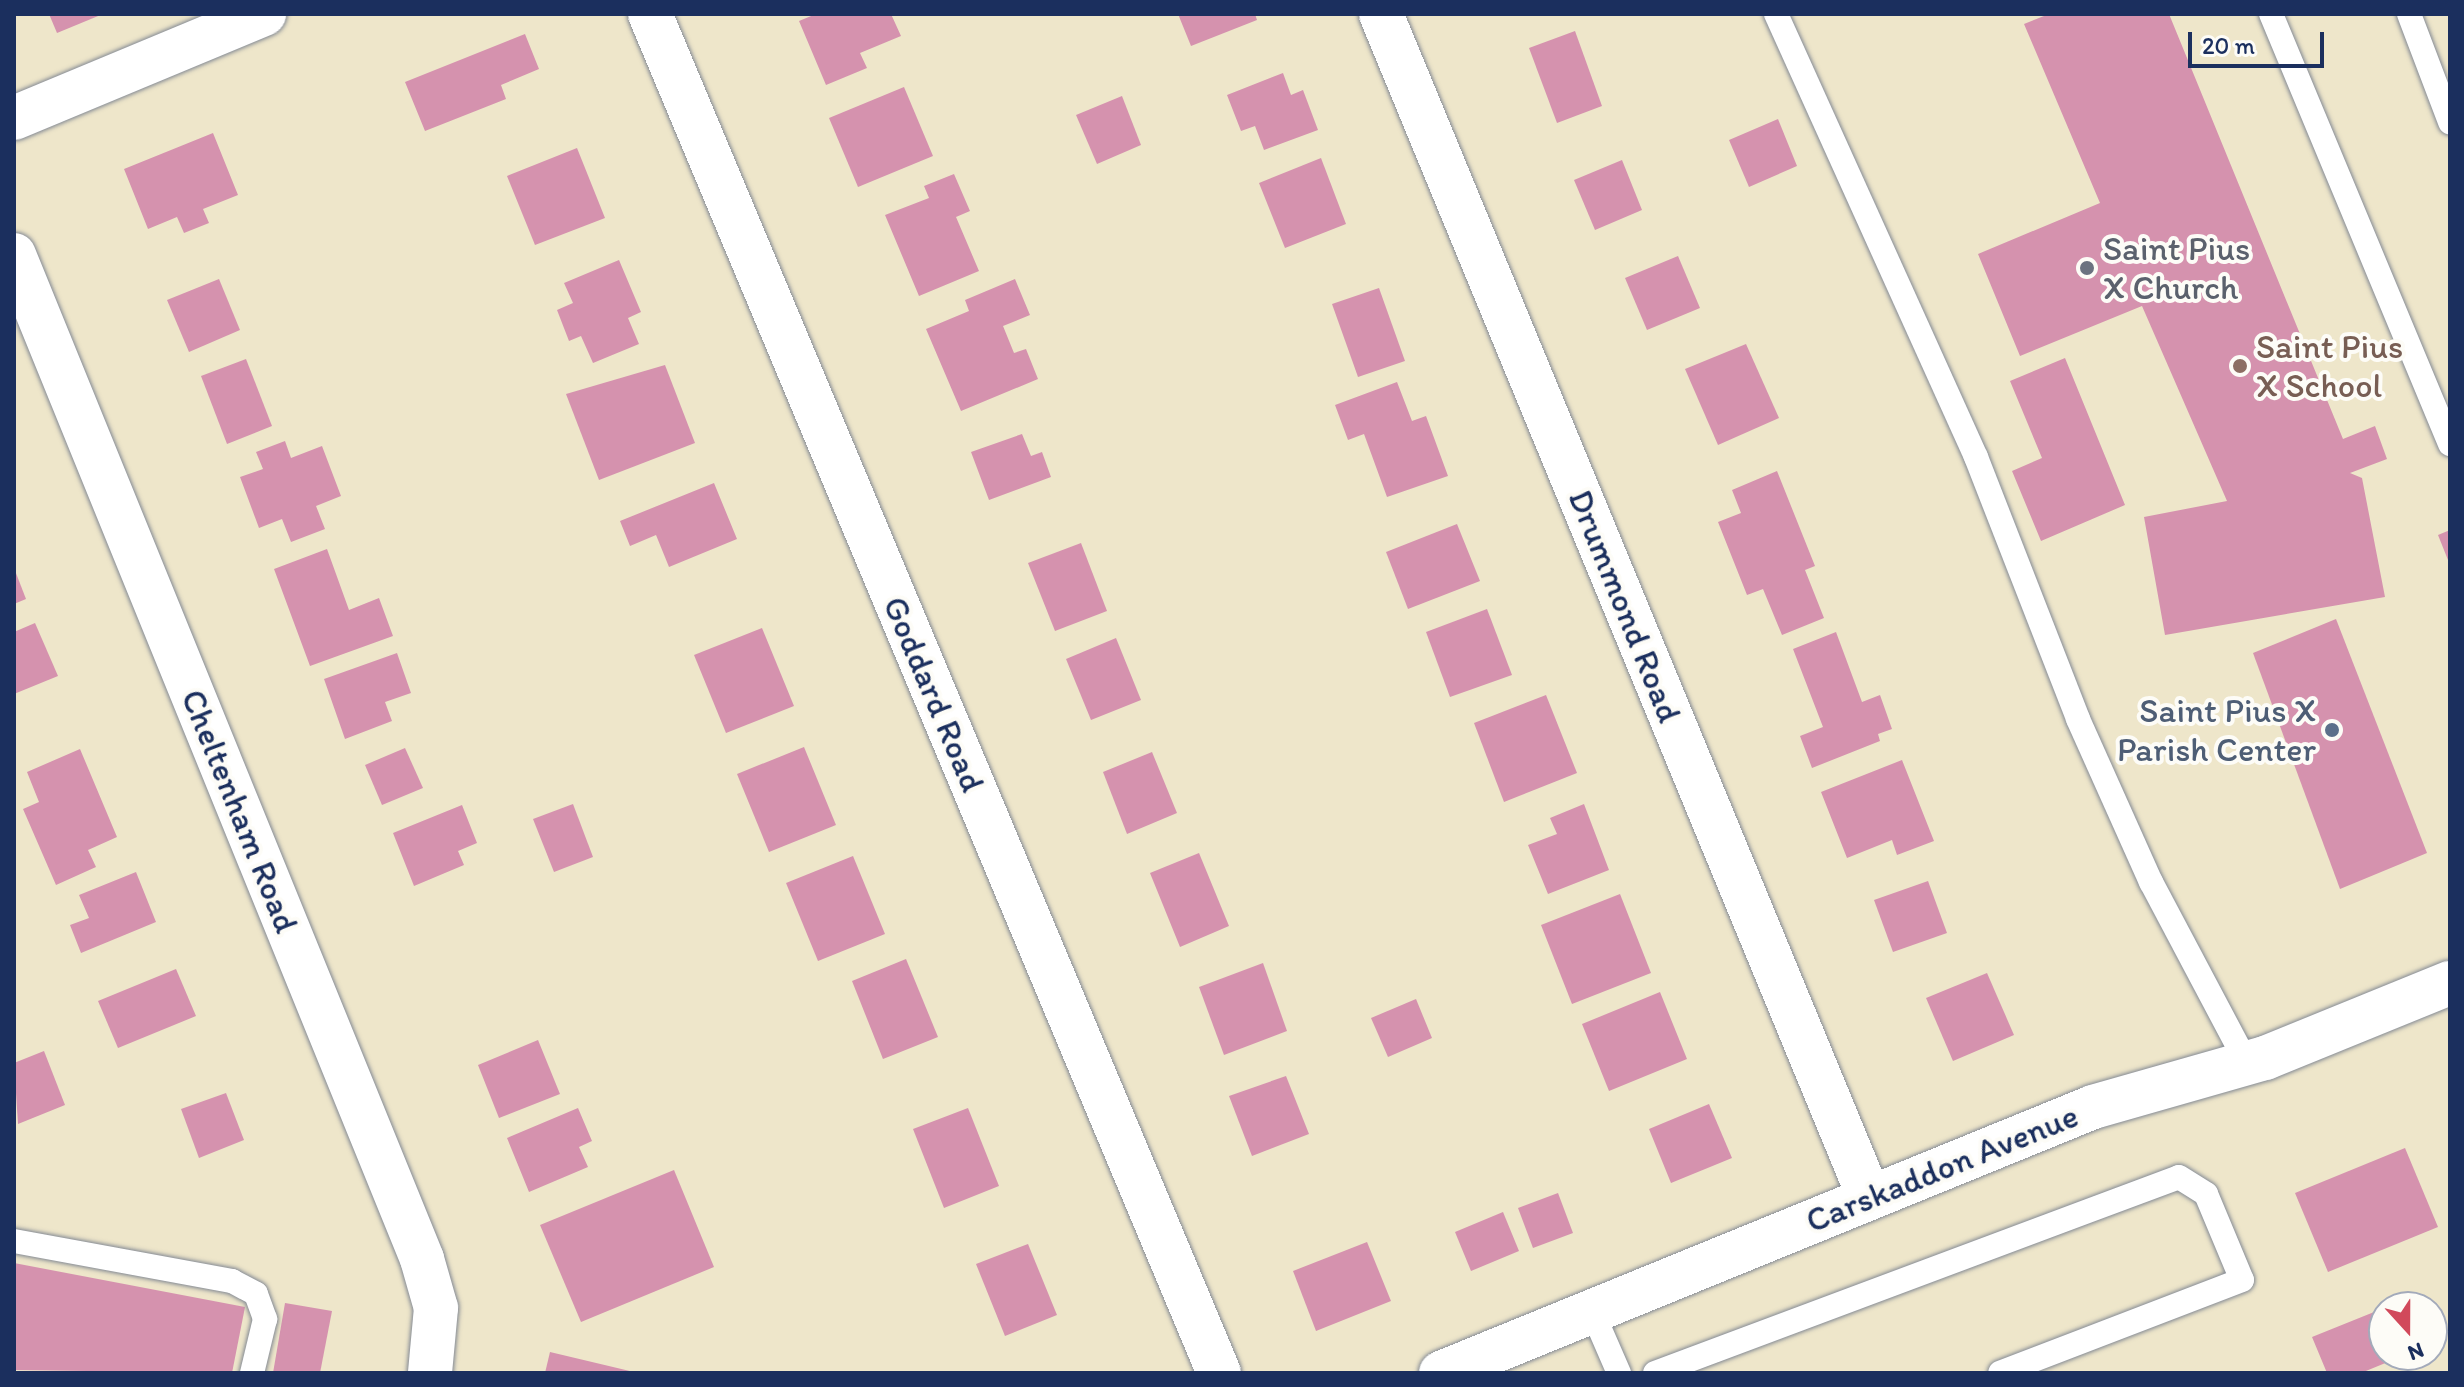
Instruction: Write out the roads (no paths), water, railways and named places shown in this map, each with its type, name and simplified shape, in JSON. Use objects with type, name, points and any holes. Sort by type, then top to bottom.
[{"type":"street","points":[[14,118],[264,14]]},
{"type":"street","name":"Goddard Road","points":[[650,14],[1219,1373]]},
{"type":"street","name":"Drummond Road","points":[[1381,14],[1869,1197]]},
{"type":"street","name":"Cheltenham Road","points":[[14,255],[422,1259],[436,1308],[430,1373]]},
{"type":"street","name":"Carskaddon Avenue","points":[[1441,1373],[2093,1107],[2247,1063],[2450,983]]},
{"type":"lane","points":[[1776,14],[1976,457],[2078,719],[2151,882],[2247,1063]]},
{"type":"lane","points":[[2271,14],[2450,444]]},
{"type":"lane","points":[[2409,14],[2450,122]]},
{"type":"lane","points":[[1655,1373],[2179,1177],[2206,1194],[2242,1280],[2000,1373]]},
{"type":"lane","points":[[14,1241],[244,1287],[256,1294],[265,1319],[252,1373]]},
{"type":"lane","points":[[1592,1311],[1619,1373]]},
{"type":"place","name":"Saint Pius X Church","points":[[2087,268]]},
{"type":"place","name":"Saint Pius X School","points":[[2240,366]]},
{"type":"place","name":"Saint Pius X Parish Center","points":[[2332,730]]}]
